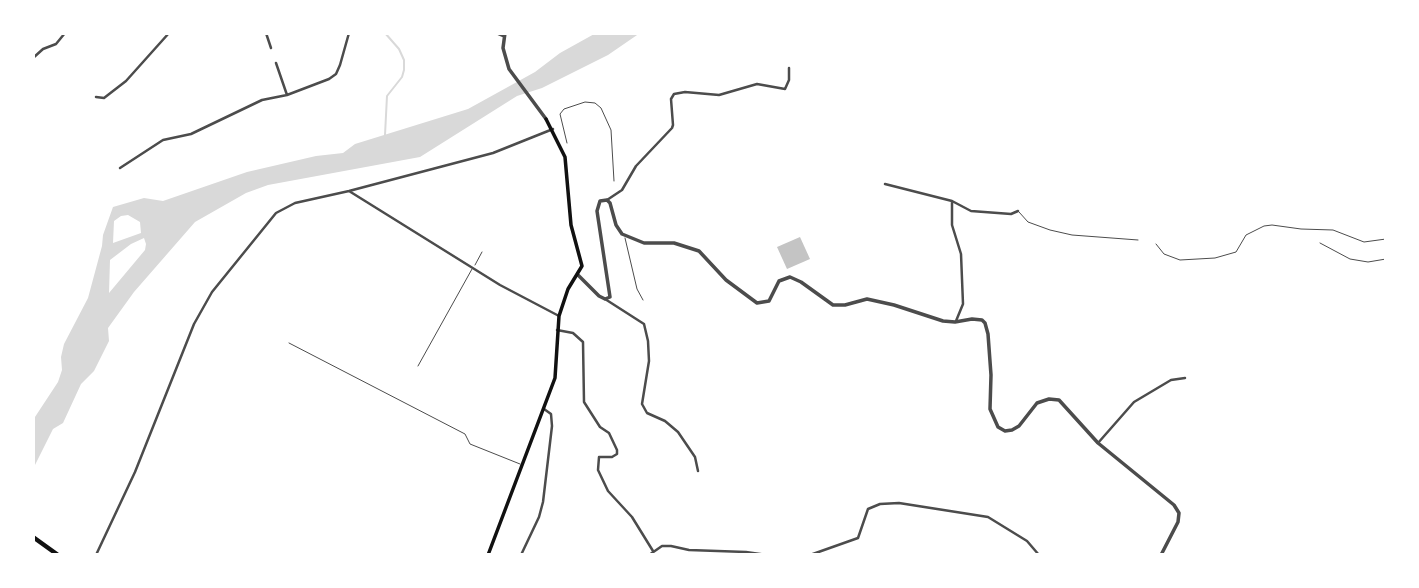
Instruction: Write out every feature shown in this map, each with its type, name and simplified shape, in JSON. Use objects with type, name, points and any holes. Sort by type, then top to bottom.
[{"type":"highway","points":[[33,537],[58,555]]},
{"type":"main road","points":[[488,555],[555,378],[559,316],[582,260],[571,225],[565,157],[546,119]]},
{"type":"street","points":[[33,58],[43,49],[56,44],[65,33]]},
{"type":"street","points":[[96,97],[104,98],[126,81],[169,33]]},
{"type":"street","points":[[266,33],[271,48]]},
{"type":"street","points":[[120,168],[163,140],[191,134],[262,100],[287,95],[329,79],[336,74],[340,65],[349,33]]},
{"type":"street","points":[[497,33],[504,34],[504,60],[509,69],[546,119]]},
{"type":"street","points":[[276,63],[287,95]]},
{"type":"street","points":[[605,299],[610,297],[611,292],[597,207],[600,201],[607,200],[626,185],[636,166],[671,128],[671,99],[674,94],[685,92],[719,95],[757,84],[785,89],[789,80],[789,68]]},
{"type":"street","points":[[96,555],[135,472],[194,324],[212,292],[276,213],[295,203],[493,153],[553,129]]},
{"type":"street","points":[[885,184],[952,201],[971,211],[994,214],[1012,214],[1018,211]]},
{"type":"street","points":[[349,191],[531,303],[559,316]]},
{"type":"street","points":[[607,200],[618,230],[625,236],[644,243],[674,243],[699,251],[726,280],[751,299],[763,304],[769,301],[779,281],[790,277],[833,304],[845,305],[867,299],[955,322],[978,319],[985,323],[991,375],[990,409],[998,427],[1005,431],[1016,429],[1037,403],[1054,399],[1065,405],[1098,443],[1174,505],[1179,513],[1172,538],[1161,555]]},
{"type":"street","points":[[952,201],[952,225],[961,254],[963,304],[955,322]]},
{"type":"street","points":[[578,275],[599,296],[644,324],[649,361],[642,404],[647,413],[678,432],[695,457],[698,471]]},
{"type":"street","points":[[557,330],[573,333],[583,342],[584,402],[590,415],[609,433],[617,454],[612,457],[601,455],[597,459],[603,482],[632,517],[653,551]]},
{"type":"street","points":[[1098,443],[1134,402],[1171,380],[1185,378]]},
{"type":"street","points":[[521,555],[540,517],[543,502],[552,426],[551,414],[544,409]]},
{"type":"street","points":[[810,555],[854,541],[861,534],[868,509],[880,504],[899,503],[988,517],[1027,541],[1039,555]]},
{"type":"street","points":[[1386,536],[1386,550]]},
{"type":"street","points":[[649,555],[662,546],[767,555]]},
{"type":"lane","points":[[568,143],[560,114],[564,109],[585,102],[595,103],[601,108],[612,134],[614,181]]},
{"type":"lane","points":[[1018,211],[1028,222],[1072,236],[1138,240]]},
{"type":"lane","points":[[1156,244],[1164,254],[1180,260],[1215,258],[1236,252],[1247,235],[1272,225],[1333,230],[1364,242],[1386,239]]},
{"type":"lane","points":[[625,236],[637,289],[643,300]]},
{"type":"lane","points":[[1320,243],[1350,259],[1368,262],[1386,259]]},
{"type":"lane","points":[[418,366],[482,252]]},
{"type":"lane","points":[[289,343],[465,435],[470,444],[522,465]]},
{"type":"shaded area","points":[[596,33],[640,33],[608,55],[542,88],[517,96],[420,157],[268,185],[246,193],[195,222],[134,292],[108,328],[109,341],[94,371],[81,384],[63,423],[53,429],[33,469],[33,420],[58,382],[64,344],[88,298],[103,235],[113,207],[144,198],[163,201],[247,172],[316,156],[343,153],[355,144],[468,109],[535,72],[560,53]],"holes":[[[128,215],[140,222],[141,233],[113,243],[114,221]],[[144,238],[145,250],[109,293],[110,260]]]},
{"type":"building","points":[[800,237],[810,259],[787,269],[777,247]]},
{"type":"waterway","points":[[385,33],[399,49],[404,60],[404,70],[402,77],[387,96],[385,135]]}]
